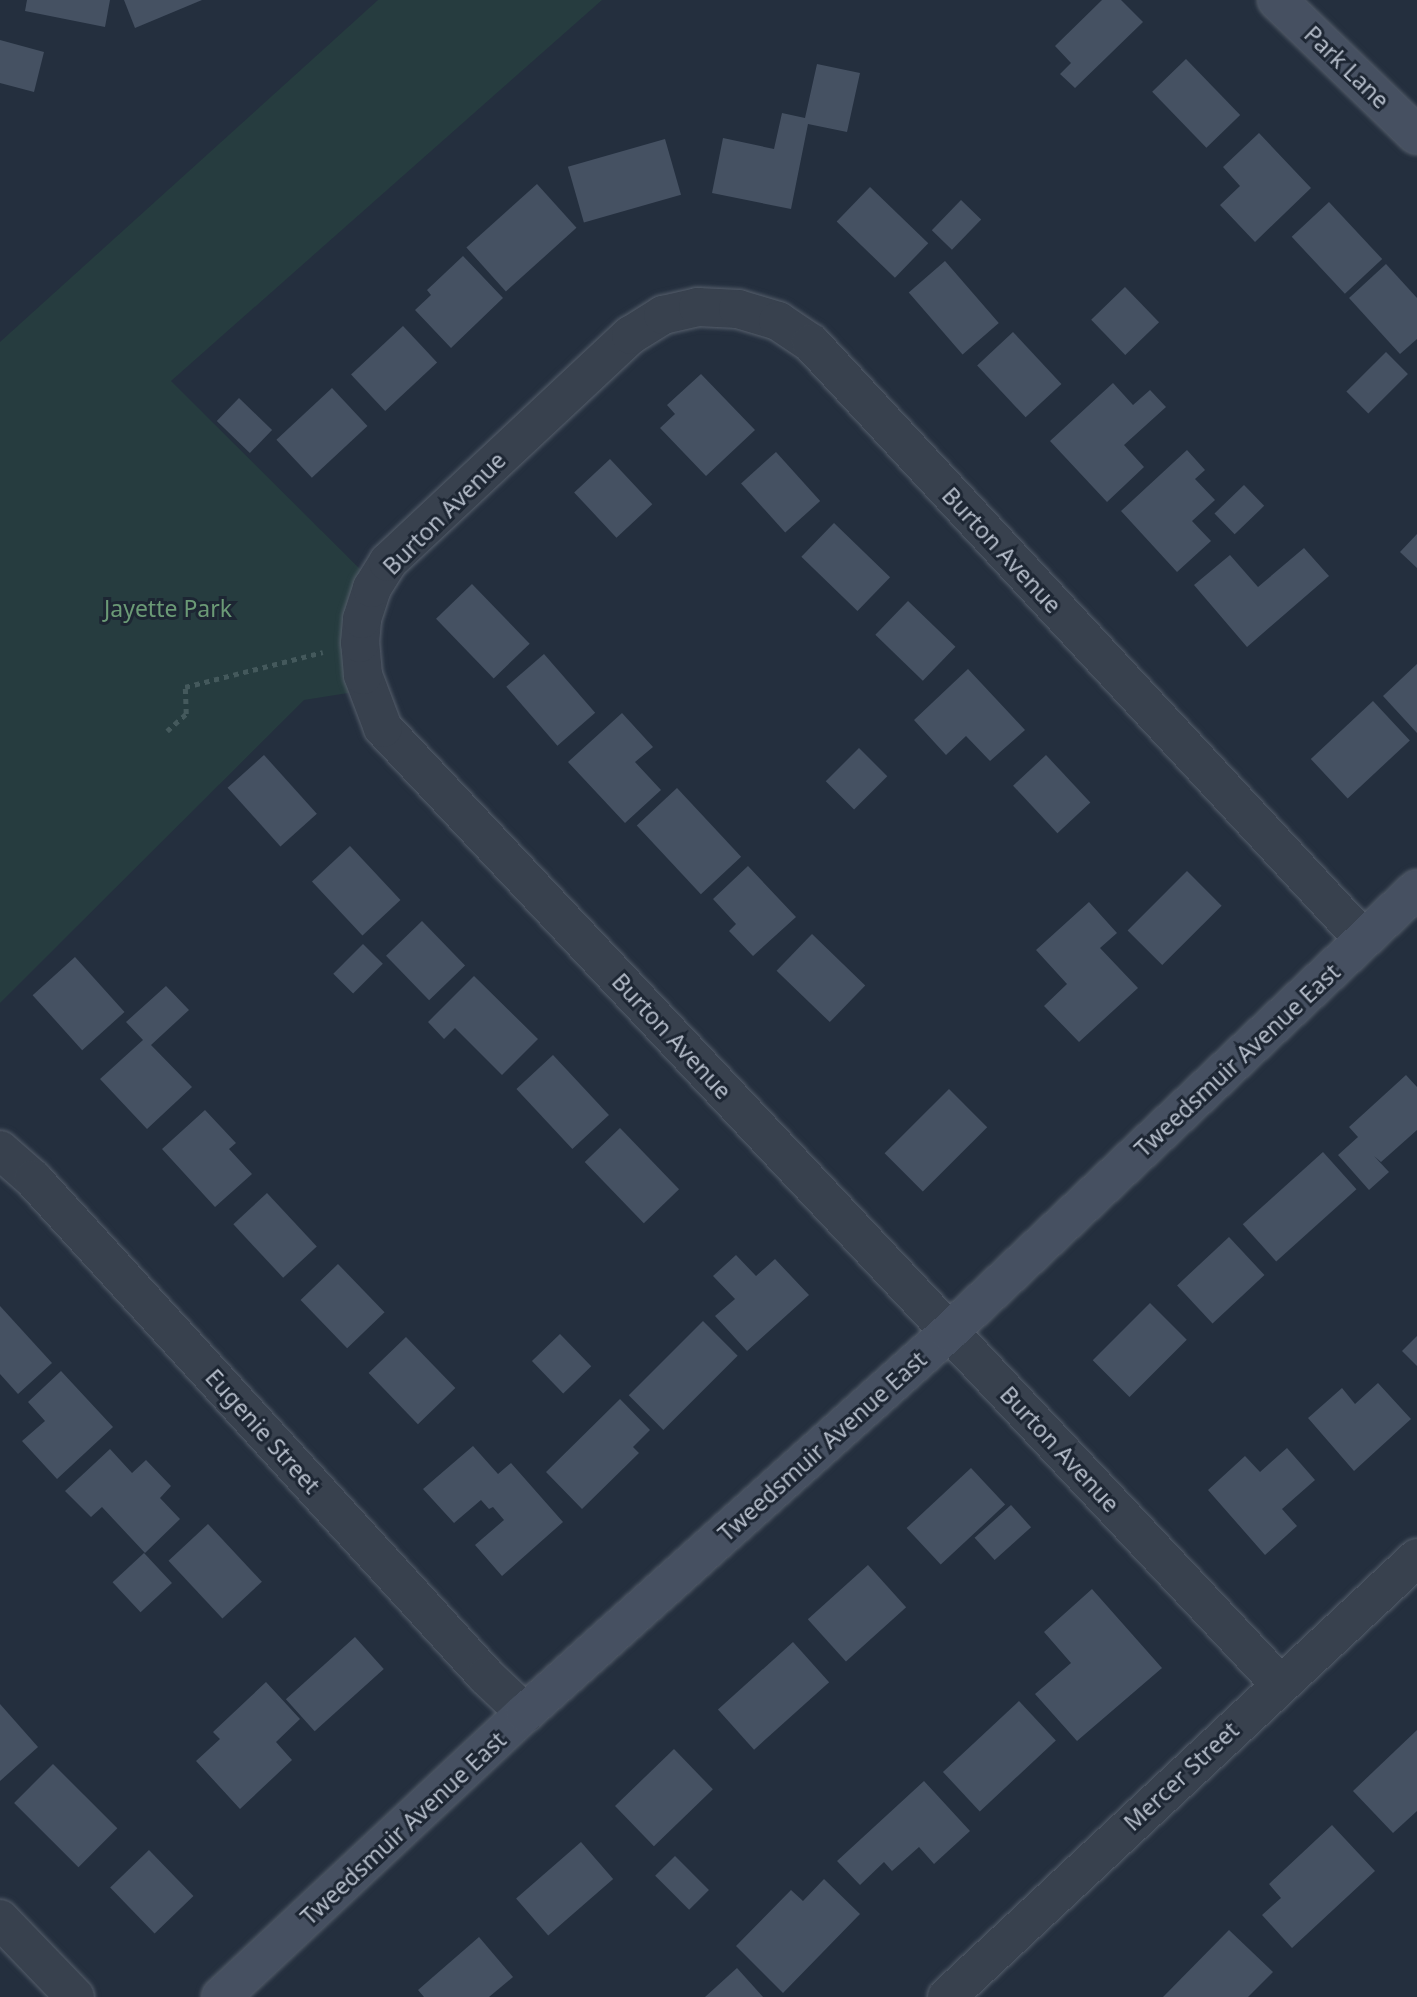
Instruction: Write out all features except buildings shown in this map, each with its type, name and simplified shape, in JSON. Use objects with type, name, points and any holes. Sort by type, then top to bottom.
[{"type":"street","name":"Park Lane","points":[[1277,0],[1417,135]]},
{"type":"street","name":"Burton Avenue","points":[[1279,1684],[383,728],[363,675],[360,643],[362,620],[372,588],[388,562],[631,335],[663,315],[698,307],[738,309],[778,321],[811,343],[1363,939]]},
{"type":"street","name":"Tweedsmuir Avenue East","points":[[221,1997],[526,1713],[949,1332],[1417,889]]},
{"type":"street","name":"Eugenie Street","points":[[0,1150],[33,1179],[486,1676],[526,1713]]},
{"type":"street","name":"Mercer Street","points":[[947,1997],[1279,1684],[1417,1558]]},
{"type":"street","points":[[0,1919],[75,1997]]},
{"type":"path","points":[[167,731],[186,714],[186,687],[360,643]]},
{"type":"green space","name":"Jayette Park","points":[[378,0],[602,0],[171,381],[378,587],[373,689],[304,700],[0,1003],[0,342]]}]
